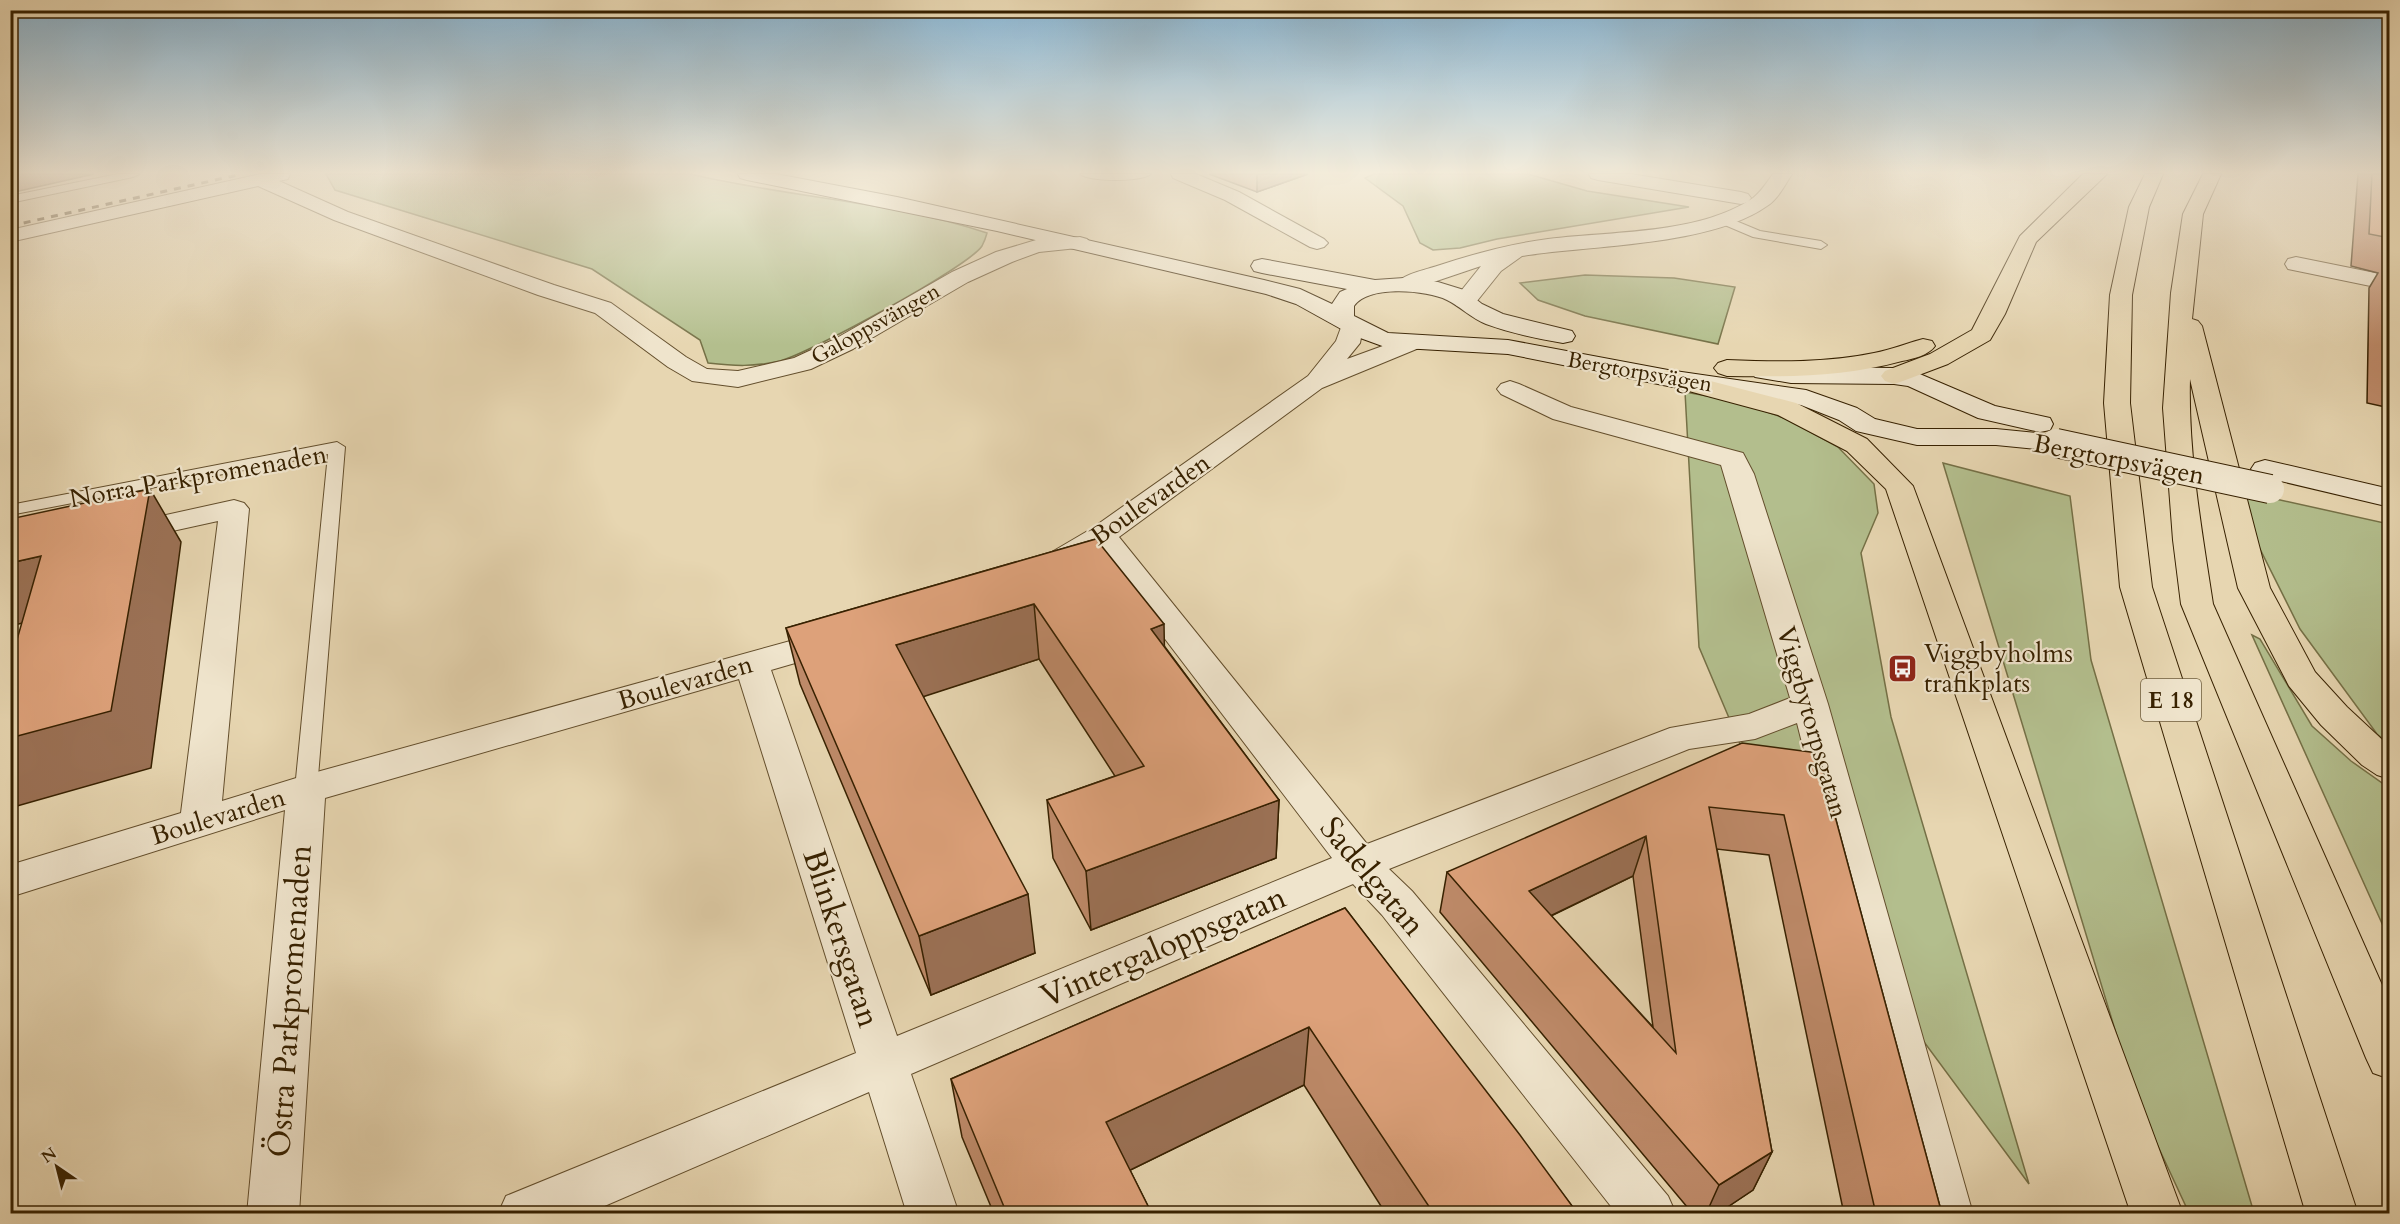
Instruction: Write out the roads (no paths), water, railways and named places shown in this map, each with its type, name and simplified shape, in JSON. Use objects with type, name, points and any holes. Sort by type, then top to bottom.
[{"type":"highway","points":[[1894,376],[1939,359],[1981,335],[2027,240],[2036,231]]},
{"type":"highway","name":"E 18","points":[[2134,231],[2121,295],[2117,404],[2136,587],[2332,1214]]},
{"type":"highway","name":"E 18","points":[[2191,231],[2182,293],[2176,408],[2188,540],[2197,604],[2390,1058]]},
{"type":"highway","points":[[2182,293],[2254,588],[2301,678],[2334,716],[2375,756],[2390,766]]},
{"type":"highway","points":[[1727,368],[1789,370],[1851,365],[1914,349],[1993,314]]},
{"type":"highway","points":[[1668,378],[1787,409],[1857,445],[1899,486],[2157,1214]]},
{"type":"highway","points":[[1857,420],[1895,451],[1920,485],[1941,552],[1966,678]]},
{"type":"street","points":[[10,236],[32,231]]},
{"type":"street","name":"Galoppsvängen","points":[[383,231],[546,290],[603,308],[677,362],[701,376],[738,379],[802,364],[844,344],[960,277],[1004,257],[1036,246],[1080,243]]},
{"type":"street","name":"Galoppsvängen","points":[[960,277],[1002,236],[1001,231]]},
{"type":"street","name":"Bergtorpsvägen","points":[[1046,231],[1080,243],[1292,295],[1384,340],[1508,347],[1668,378],[1806,398],[1857,420],[1917,437],[2054,435]]},
{"type":"street","name":"Bergtorpsvägen","points":[[1083,231],[1280,271],[1375,286],[1407,284],[1430,287],[1453,294],[1469,304],[1537,332],[1727,368],[1791,375],[1894,376],[1916,380],[1987,412],[2054,435],[2268,479],[2390,498]]},
{"type":"street","points":[[1296,231],[1317,243]]},
{"type":"street","points":[[1407,284],[1478,260],[1521,249],[1671,231]]},
{"type":"street","points":[[1469,304],[1494,266],[1521,249]]},
{"type":"street","points":[[2296,264],[2390,283]]},
{"type":"street","name":"Bergtorpsvägen","points":[[1347,322],[1340,309],[1344,300],[1354,293],[1375,286]]},
{"type":"street","name":"Bergtorpsvägen","points":[[1419,343],[1449,340],[1464,334],[1474,326],[1476,317],[1469,304]]},
{"type":"street","name":"Boulevarden","points":[[1027,580],[1102,535],[1312,383],[1348,343],[1347,322]]},
{"type":"street","name":"Boulevarden","points":[[1312,383],[1387,351],[1419,343]]},
{"type":"street","name":"Bergtorpsvägen","points":[[1857,420],[1841,402],[1840,390],[1851,382],[1868,376]]},
{"type":"street","name":"Viggbytorpsgatan","points":[[1510,389],[1562,413],[1733,459],[1740,474],[1810,704],[1947,1214]]},
{"type":"street","name":"Bergtorpsvägen","points":[[2268,479],[2390,516]]},
{"type":"street","name":"Norra Parkpromenaden","points":[[100,538],[234,509],[200,822]]},
{"type":"street","name":"Sadelgatan","points":[[1102,535],[1359,864],[1397,903],[1650,1214]]},
{"type":"street","name":"Boulevarden","points":[[10,881],[306,789],[865,632]]},
{"type":"street","name":"Blinkersgatan","points":[[751,663],[933,1214]]},
{"type":"street","name":"Vintergaloppsgatan","points":[[524,1214],[1359,864],[1683,736],[1755,726],[1810,704]]},
{"type":"street","name":"Östra Parkpromenaden","points":[[273,1214],[306,789]]},
{"type":"lane","points":[[1750,231],[1821,245]]},
{"type":"lane","name":"Norra Parkpromenaden","points":[[10,510],[337,447],[306,789]]},
{"type":"place","name":"Viggbyholms trafikplats","points":[[1903,668]]}]
